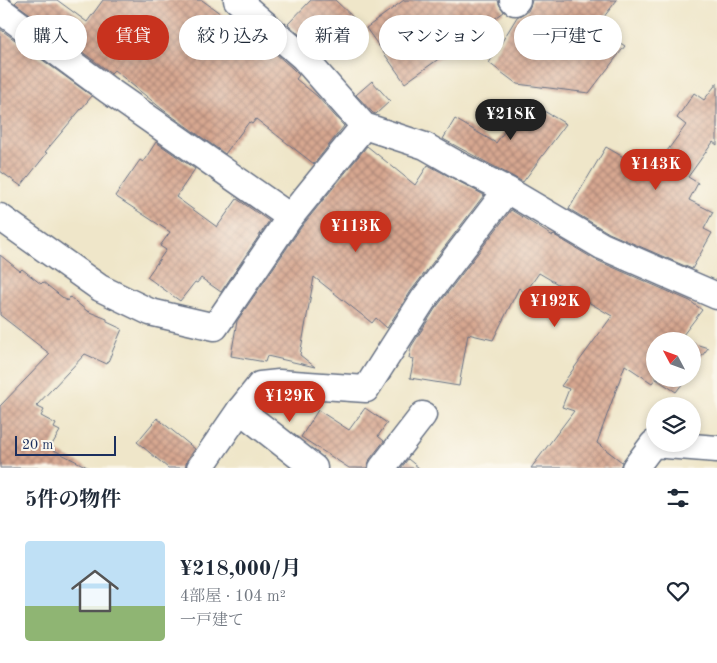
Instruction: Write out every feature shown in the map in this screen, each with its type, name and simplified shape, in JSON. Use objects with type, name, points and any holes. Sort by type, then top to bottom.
[{"type":"street","points":[[237,0],[303,57],[364,126],[425,146],[507,190],[602,246],[717,296]]},
{"type":"street","points":[[0,10],[108,90],[290,217]]},
{"type":"street","points":[[0,217],[100,288],[150,312],[215,326],[290,217],[364,126]]},
{"type":"street","points":[[200,468],[240,410],[260,385],[279,383],[366,389],[424,300],[507,190]]},
{"type":"street","points":[[240,410],[314,468]]},
{"type":"street","points":[[382,468],[423,415]]},
{"type":"street","points":[[635,468],[653,444],[717,449]]},
{"type":"building","points":[[18,0],[57,0],[77,15],[31,15],[15,3]]},
{"type":"building","points":[[103,0],[202,0],[222,15],[179,15],[179,60],[283,60],[299,75],[296,79],[317,96],[344,126],[314,164],[256,119],[252,124],[249,122],[225,154],[162,109],[114,70],[111,73],[87,56],[87,22]]},
{"type":"building","points":[[311,0],[335,0],[351,15],[297,15],[297,32],[288,24]]},
{"type":"building","points":[[404,0],[498,0],[504,12],[500,15],[384,15]]},
{"type":"building","points":[[532,0],[617,0],[605,15],[521,15],[528,11]]},
{"type":"building","points":[[379,18],[379,46],[369,32],[369,26]]},
{"type":"building","points":[[514,22],[514,60],[614,60],[589,93],[517,84],[489,63],[491,60],[504,60],[504,38]]},
{"type":"building","points":[[0,29],[15,40],[15,60],[43,60],[92,96],[45,152],[47,153],[21,186],[0,171]]},
{"type":"building","points":[[389,60],[437,60],[405,83]]},
{"type":"building","points":[[372,81],[390,101],[376,114],[356,95]]},
{"type":"building","points":[[717,83],[717,145],[713,142],[688,177],[698,183],[689,200],[713,212],[704,229],[712,233],[692,269],[609,233],[569,209],[606,147],[651,173],[686,125],[677,118],[694,93],[704,100]]},
{"type":"building","points":[[527,101],[566,124],[523,182],[443,139],[455,119],[496,143]]},
{"type":"building","points":[[156,142],[195,169],[176,197],[217,227],[237,199],[269,221],[221,292],[201,278],[197,283],[195,282],[180,301],[147,277],[166,250],[160,246],[170,232],[115,196],[140,160],[143,162]]},
{"type":"building","points":[[367,146],[415,185],[428,165],[484,195],[411,291],[387,328],[376,318],[372,323],[314,277],[300,355],[315,367],[267,356],[265,362],[231,356],[237,321],[302,226]]},
{"type":"building","points":[[511,210],[594,259],[690,301],[702,310],[685,332],[646,332],[646,379],[625,365],[597,443],[622,462],[620,468],[531,468],[574,411],[562,407],[569,389],[561,386],[612,316],[539,273],[525,293],[519,288],[493,340],[468,334],[459,386],[410,378],[414,359],[409,358],[411,347],[435,309]]},
{"type":"building","points":[[0,255],[20,271],[22,269],[41,284],[43,282],[67,301],[70,297],[87,311],[107,319],[107,322],[122,329],[107,364],[85,354],[36,406],[44,410],[41,416],[56,424],[54,428],[60,431],[50,448],[89,468],[0,468],[0,406],[50,354],[0,315]]},
{"type":"building","points":[[701,346],[708,348],[701,357]]},
{"type":"building","points":[[670,388],[679,388],[676,392]]},
{"type":"building","points":[[365,408],[387,423],[378,436],[384,441],[370,459],[367,468],[349,468],[301,437],[318,410],[349,430]]},
{"type":"building","points":[[157,418],[195,449],[187,460],[185,468],[168,468],[137,442]]},
{"type":"building","points":[[408,459],[419,468],[401,468]]}]
